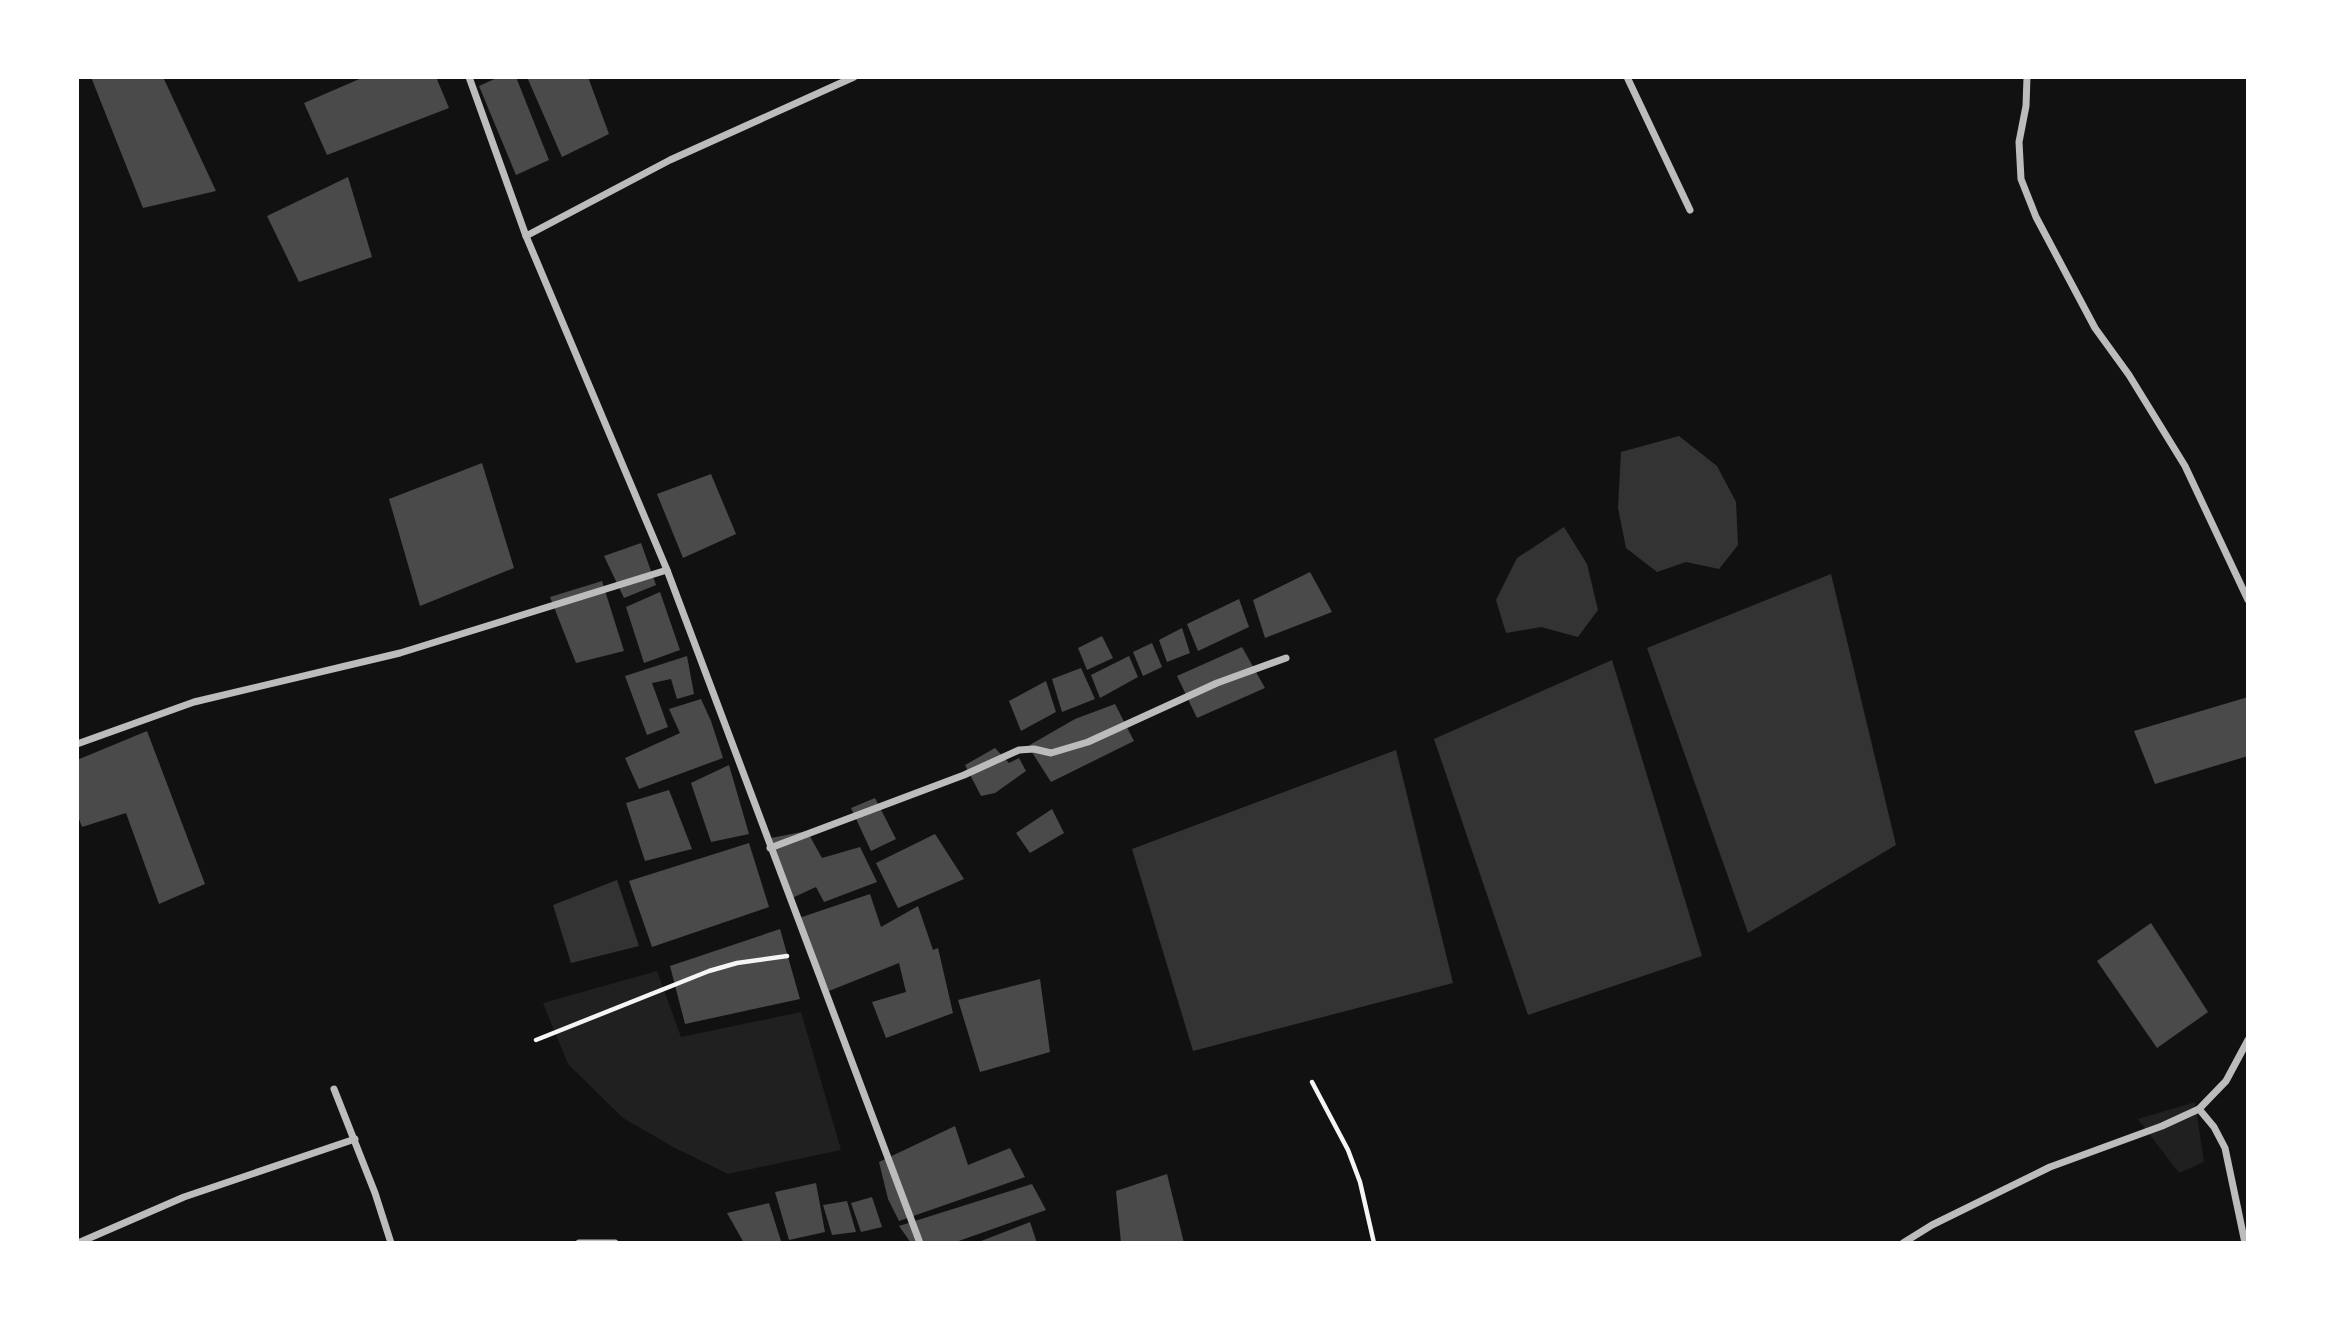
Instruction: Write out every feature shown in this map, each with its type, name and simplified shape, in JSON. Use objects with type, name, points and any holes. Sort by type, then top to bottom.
[{"type":"street","points":[[469,77],[526,236],[667,570],[920,1243]]},
{"type":"street","points":[[526,236],[670,160],[854,77]]},
{"type":"street","points":[[1627,77],[1690,210]]},
{"type":"street","points":[[2027,77],[2026,106],[2019,142],[2021,179],[2036,217],[2095,328],[2143,397],[2185,466],[2248,600]]},
{"type":"street","points":[[77,744],[194,702],[400,653],[667,570]]},
{"type":"street","points":[[770,848],[964,775],[1019,750],[1034,749],[1051,753],[1088,743],[1217,683],[1286,658]]},
{"type":"street","points":[[1903,1243],[1932,1225],[2050,1167],[2162,1126],[2199,1109],[2226,1081],[2248,1040]]},
{"type":"street","points":[[334,1089],[355,1139],[391,1243]]},
{"type":"street","points":[[2199,1109],[2214,1127],[2225,1147],[2245,1243]]},
{"type":"street","points":[[78,1243],[184,1197],[355,1139]]},
{"type":"street","points":[[579,1243],[615,1243]]},
{"type":"path","points":[[536,1040],[709,971],[737,963],[809,953]]},
{"type":"path","points":[[1312,1082],[1348,1150],[1360,1182],[1374,1243]]},
{"type":"shaded area","points":[[1679,436],[1717,466],[1736,502],[1738,545],[1719,569],[1686,562],[1657,572],[1626,548],[1618,508],[1621,452]]},
{"type":"shaded area","points":[[1564,527],[1587,564],[1598,610],[1578,637],[1541,627],[1506,633],[1496,600],[1517,558]]},
{"type":"shaded area","points":[[1831,574],[1896,845],[1748,933],[1647,648]]},
{"type":"shaded area","points":[[1612,660],[1702,956],[1528,1015],[1434,739]]},
{"type":"shaded area","points":[[1396,750],[1453,983],[1193,1051],[1132,849]]},
{"type":"shaded area","points":[[617,880],[639,946],[571,963],[553,905]]},
{"type":"shaded area","points":[[657,971],[681,1037],[801,1012],[841,1150],[728,1174],[623,1118],[568,1064],[543,1003]]},
{"type":"shaded area","points":[[2195,1102],[2204,1162],[2179,1173],[2138,1119]]},
{"type":"building","points":[[91,77],[163,77],[216,191],[143,208]]},
{"type":"building","points":[[364,77],[436,77],[449,108],[327,155],[304,103]]},
{"type":"building","points":[[499,77],[516,77],[549,160],[516,175],[479,86]]},
{"type":"building","points":[[527,77],[588,77],[609,134],[562,157]]},
{"type":"building","points":[[348,177],[372,257],[299,282],[267,216]]},
{"type":"building","points":[[482,463],[514,568],[420,606],[389,499]]},
{"type":"building","points":[[711,474],[736,534],[683,558],[657,494]]},
{"type":"building","points":[[641,543],[656,585],[624,598],[604,556]]},
{"type":"building","points":[[1310,572],[1332,612],[1265,638],[1253,600]]},
{"type":"building","points":[[602,581],[624,651],[576,663],[550,597]]},
{"type":"building","points":[[660,592],[680,650],[644,663],[626,607]]},
{"type":"building","points":[[1239,599],[1249,627],[1198,651],[1187,624]]},
{"type":"building","points":[[1182,628],[1190,653],[1167,662],[1159,640]]},
{"type":"building","points":[[1102,636],[1113,658],[1087,670],[1078,648]]},
{"type":"building","points":[[1152,643],[1162,667],[1143,676],[1133,652]]},
{"type":"building","points":[[1242,647],[1265,688],[1197,718],[1177,676]]},
{"type":"building","points":[[687,656],[694,694],[677,699],[671,679],[652,683],[668,727],[647,735],[625,676]]},
{"type":"building","points":[[1129,656],[1138,677],[1100,698],[1091,675]]},
{"type":"building","points":[[1081,668],[1095,699],[1062,712],[1052,679]]},
{"type":"building","points":[[1046,681],[1056,712],[1021,731],[1009,701]]},
{"type":"building","points":[[2248,697],[2248,756],[2155,784],[2134,731]]},
{"type":"building","points":[[701,699],[723,758],[639,789],[625,758],[680,733],[669,709]]},
{"type":"building","points":[[1115,704],[1134,741],[1051,782],[1028,746],[1075,719]]},
{"type":"building","points":[[147,731],[205,884],[159,904],[126,813],[82,827],[77,814],[77,760]]},
{"type":"building","points":[[995,748],[1009,763],[1019,758],[1026,771],[995,793],[981,796],[965,765]]},
{"type":"building","points":[[729,765],[749,834],[711,842],[691,783]]},
{"type":"building","points":[[669,790],[692,849],[645,861],[626,803]]},
{"type":"building","points":[[875,798],[896,839],[871,851],[851,808]]},
{"type":"building","points":[[1052,809],[1064,833],[1030,853],[1016,833]]},
{"type":"building","points":[[807,831],[822,858],[860,847],[877,882],[824,902],[816,887],[790,899],[771,838]]},
{"type":"building","points":[[935,834],[964,879],[898,908],[876,863]]},
{"type":"building","points":[[749,843],[769,907],[652,947],[629,881]]},
{"type":"building","points":[[870,894],[881,927],[918,906],[933,950],[938,948],[953,1013],[886,1038],[872,1002],[906,992],[899,963],[829,991],[799,918]]},
{"type":"building","points":[[2151,923],[2208,1012],[2157,1048],[2097,961]]},
{"type":"building","points":[[780,929],[800,999],[685,1024],[670,966]]},
{"type":"building","points":[[1040,979],[1050,1052],[980,1072],[958,1000]]},
{"type":"building","points":[[955,1126],[968,1165],[1010,1148],[1025,1177],[899,1221],[888,1199],[879,1162]]},
{"type":"building","points":[[1167,1174],[1184,1243],[1121,1243],[1116,1191]]},
{"type":"building","points":[[816,1183],[825,1232],[789,1240],[775,1192]]},
{"type":"building","points":[[1032,1184],[1046,1210],[953,1243],[911,1243],[899,1226]]},
{"type":"building","points":[[872,1197],[882,1227],[861,1232],[851,1203]]},
{"type":"building","points":[[847,1201],[856,1232],[832,1235],[823,1205]]},
{"type":"building","points":[[769,1203],[781,1241],[744,1243],[727,1213]]},
{"type":"building","points":[[1030,1222],[1037,1243],[976,1243]]}]
